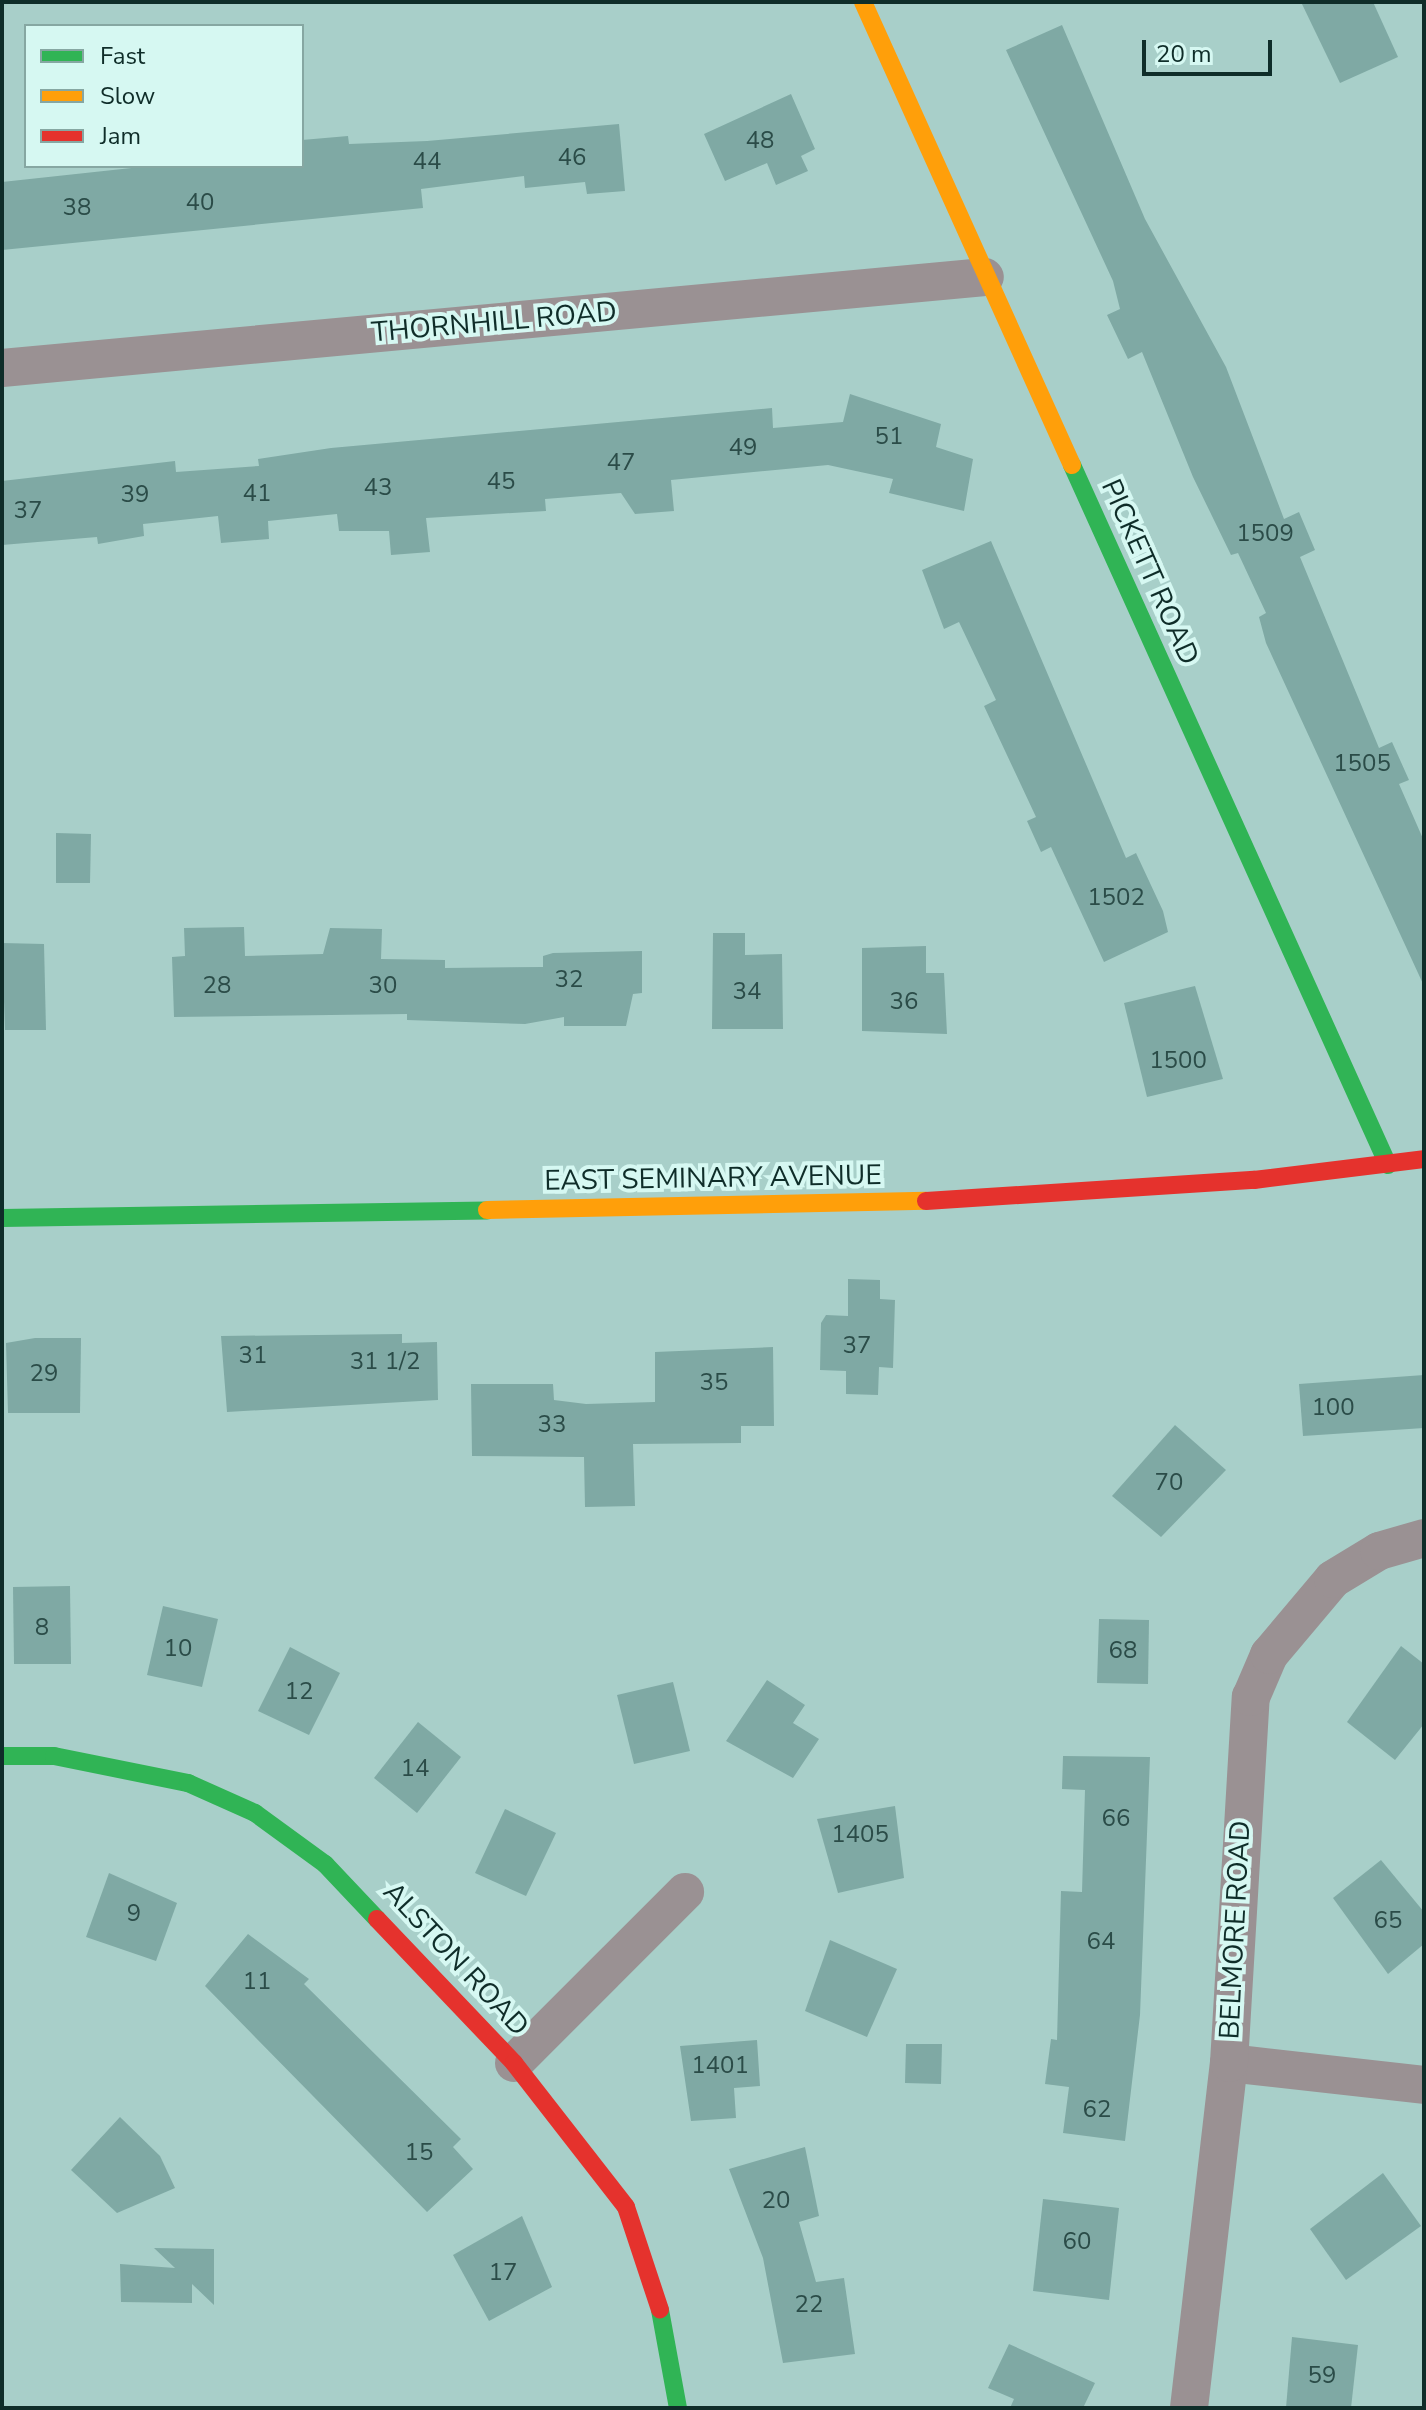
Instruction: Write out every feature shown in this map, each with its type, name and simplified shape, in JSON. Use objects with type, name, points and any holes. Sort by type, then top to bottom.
[{"type":"street","name":"PICKETT ROAD","points":[[863,2],[1388,1165]]},
{"type":"street","name":"THORNHILL ROAD","points":[[2,368],[985,277]]},
{"type":"street","name":"EAST SEMINARY AVENUE","points":[[2,1218],[897,1203],[1388,1165],[1424,1159]]},
{"type":"street","name":"BELMORE ROAD","points":[[1189,2408],[1229,2063],[1251,1697],[1269,1655],[1333,1579],[1379,1551],[1424,1538]]},
{"type":"street","name":"ALSTON ROAD","points":[[2,1756],[119,1766],[188,1783],[255,1813],[334,1873],[514,2063],[626,2207],[665,2324],[678,2408]]},
{"type":"street","points":[[514,2063],[685,1892]]},
{"type":"street","points":[[1229,2063],[1424,2085]]},
{"type":"building","points":[[1301,2],[1373,2],[1398,57],[1340,83]]},
{"type":"building","points":[[1062,25],[1145,219],[1226,367],[1284,519],[1299,512],[1315,550],[1300,557],[1379,748],[1392,742],[1409,780],[1399,784],[1424,841],[1424,986],[1266,643],[1259,617],[1266,613],[1238,553],[1231,555],[1193,477],[1142,352],[1128,359],[1107,315],[1120,309],[1113,281],[1006,50]]},
{"type":"building","points":[[791,94],[815,149],[801,156],[808,171],[776,185],[767,163],[725,181],[704,134]]},
{"type":"building","points":[[619,124],[625,191],[587,194],[585,182],[525,188],[524,176],[421,189],[423,208],[2,250],[2,182],[132,168],[304,168],[304,140],[348,136],[349,144],[427,141]]},
{"type":"building","points":[[850,394],[941,424],[936,447],[973,459],[964,511],[889,493],[893,479],[828,465],[671,480],[674,511],[635,514],[621,493],[545,499],[546,511],[426,518],[430,552],[391,555],[389,531],[339,531],[337,514],[268,521],[269,539],[221,543],[218,516],[143,524],[144,536],[98,544],[97,537],[2,545],[2,481],[175,461],[176,472],[259,466],[258,459],[331,448],[772,408],[773,428],[843,422]]},
{"type":"building","points":[[991,541],[1126,858],[1136,853],[1163,911],[1168,932],[1104,962],[1051,847],[1041,852],[1027,821],[1036,817],[984,706],[996,700],[959,622],[944,629],[922,570]]},
{"type":"building","points":[[56,833],[91,834],[90,883],[56,883]]},
{"type":"building","points":[[244,927],[245,956],[323,954],[330,928],[382,929],[381,959],[445,960],[445,968],[543,967],[543,956],[553,953],[642,951],[642,993],[633,994],[626,1026],[564,1026],[564,1017],[525,1024],[407,1020],[407,1014],[174,1017],[172,957],[185,956],[184,928]]},
{"type":"building","points":[[713,933],[745,933],[745,955],[782,954],[783,1029],[712,1029]]},
{"type":"building","points":[[2,943],[44,944],[46,1030],[5,1030]]},
{"type":"building","points":[[926,946],[926,973],[944,973],[947,1034],[862,1031],[862,948]]},
{"type":"building","points":[[1195,986],[1223,1079],[1147,1097],[1124,1003]]},
{"type":"building","points":[[848,1279],[880,1280],[880,1299],[895,1300],[893,1368],[879,1367],[878,1395],[846,1394],[846,1371],[820,1370],[821,1323],[826,1315],[848,1316]]},
{"type":"building","points":[[402,1334],[402,1343],[437,1342],[438,1400],[227,1412],[221,1336]]},
{"type":"building","points":[[35,1338],[81,1338],[80,1413],[8,1413],[6,1343]]},
{"type":"building","points":[[773,1347],[774,1426],[741,1426],[741,1443],[633,1444],[635,1506],[585,1507],[584,1457],[472,1456],[471,1384],[553,1384],[554,1400],[586,1404],[655,1402],[655,1352]]},
{"type":"building","points":[[1424,1375],[1424,1428],[1303,1436],[1299,1384]]},
{"type":"building","points":[[1175,1425],[1226,1470],[1161,1537],[1112,1496]]},
{"type":"building","points":[[70,1586],[71,1664],[14,1664],[13,1587]]},
{"type":"building","points":[[163,1606],[218,1619],[202,1687],[147,1675]]},
{"type":"building","points":[[1099,1619],[1149,1620],[1148,1684],[1097,1683]]},
{"type":"building","points":[[1401,1646],[1424,1664],[1424,1724],[1395,1760],[1347,1722]]},
{"type":"building","points":[[290,1647],[340,1673],[309,1735],[258,1711]]},
{"type":"building","points":[[767,1680],[805,1705],[793,1723],[819,1739],[793,1778],[726,1741]]},
{"type":"building","points":[[673,1682],[690,1751],[634,1764],[617,1695]]},
{"type":"building","points":[[418,1722],[461,1757],[417,1813],[374,1778]]},
{"type":"building","points":[[1063,1756],[1150,1757],[1140,2015],[1125,2141],[1063,2133],[1069,2087],[1045,2084],[1051,2039],[1057,2040],[1061,1891],[1082,1892],[1085,1790],[1062,1789]]},
{"type":"building","points":[[895,1806],[904,1878],[838,1893],[817,1819]]},
{"type":"building","points":[[505,1809],[556,1833],[526,1896],[475,1873]]},
{"type":"building","points":[[1381,1860],[1424,1912],[1424,1944],[1388,1974],[1333,1898]]},
{"type":"building","points":[[109,1873],[177,1903],[156,1961],[86,1937]]},
{"type":"building","points":[[248,1934],[309,1979],[304,1984],[461,2139],[453,2147],[473,2169],[427,2212],[205,1986]]},
{"type":"building","points":[[830,1940],[897,1969],[867,2037],[805,2011]]},
{"type":"building","points":[[757,2040],[760,2086],[734,2088],[736,2118],[691,2121],[680,2046]]},
{"type":"building","points":[[906,2044],[942,2044],[941,2084],[905,2083]]},
{"type":"building","points":[[120,2117],[160,2156],[175,2188],[117,2213],[71,2170]]},
{"type":"building","points":[[805,2147],[819,2216],[799,2222],[816,2282],[844,2278],[855,2354],[783,2363],[763,2258],[729,2169]]},
{"type":"building","points":[[1383,2173],[1421,2226],[1346,2280],[1310,2229]]},
{"type":"building","points":[[1043,2199],[1119,2208],[1109,2300],[1033,2291]]},
{"type":"building","points":[[522,2216],[552,2287],[489,2321],[453,2255]]},
{"type":"building","points":[[154,2248],[214,2249],[214,2305],[192,2284],[192,2303],[121,2302],[120,2264],[175,2268]]},
{"type":"building","points":[[1292,2337],[1358,2345],[1351,2408],[1286,2408]]},
{"type":"building","points":[[1009,2344],[1095,2383],[1083,2408],[1010,2408],[1014,2399],[988,2388]]},
{"type":"traffic: fast","points":[[1072,465],[1388,1165]]},
{"type":"traffic: fast","points":[[2,1218],[487,1210]]},
{"type":"traffic: fast","points":[[2,1756],[54,1756],[188,1783],[255,1813],[325,1864],[377,1919]]},
{"type":"traffic: fast","points":[[660,2310],[678,2408]]},
{"type":"traffic: slow","points":[[863,2],[1072,465]]},
{"type":"traffic: slow","points":[[487,1210],[926,1201]]},
{"type":"traffic: jam","points":[[926,1201],[1254,1180],[1424,1159]]},
{"type":"traffic: jam","points":[[377,1919],[514,2063],[626,2207],[660,2310]]}]
